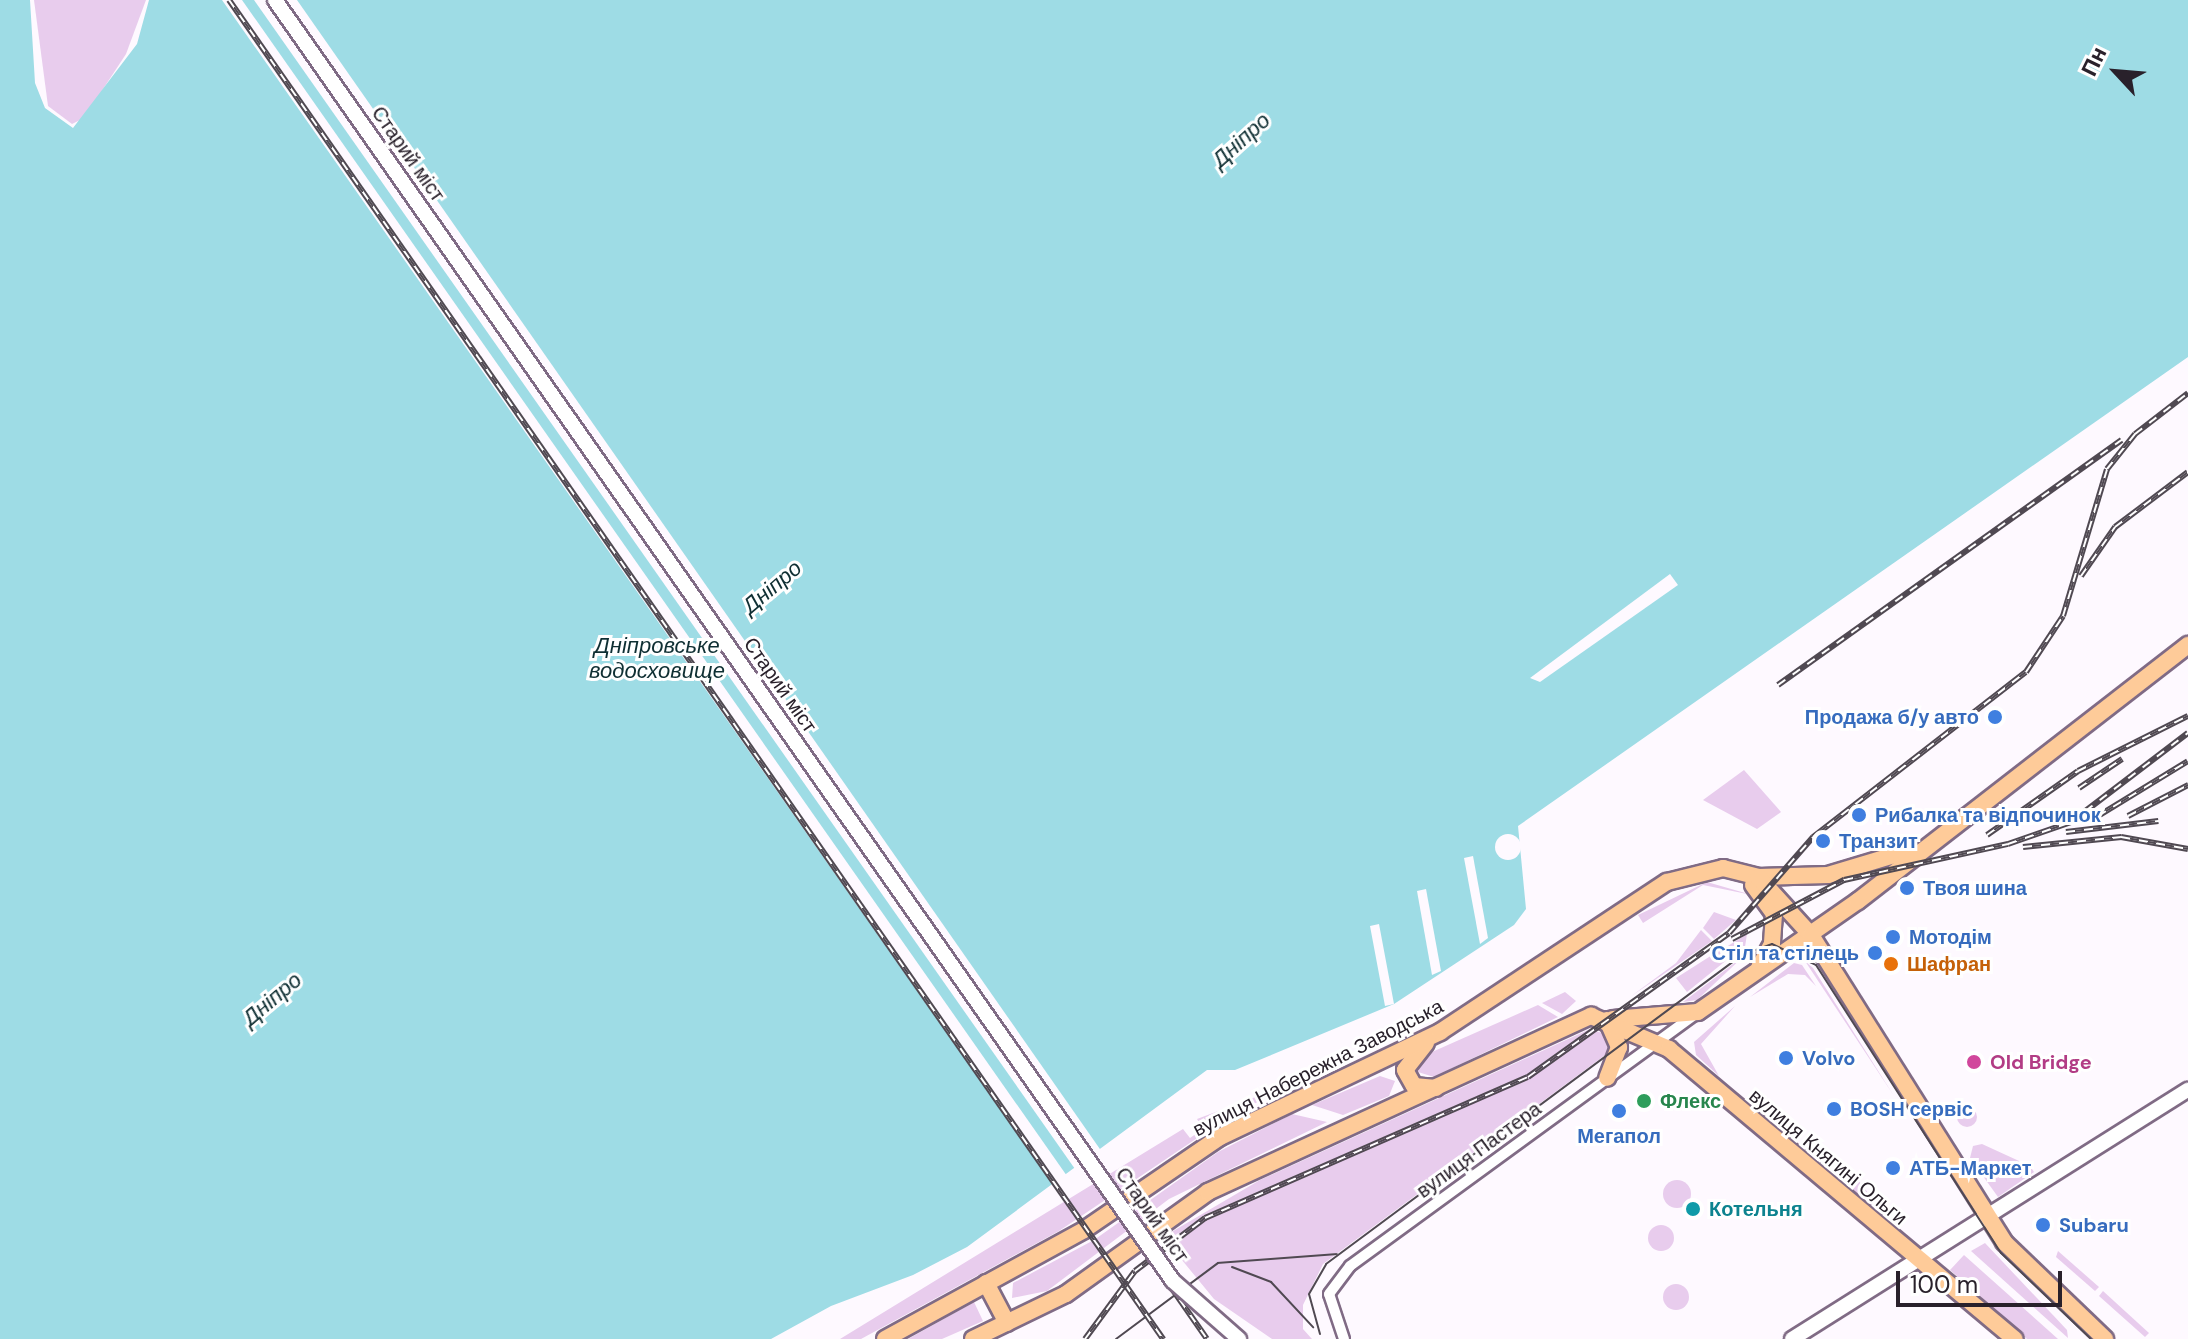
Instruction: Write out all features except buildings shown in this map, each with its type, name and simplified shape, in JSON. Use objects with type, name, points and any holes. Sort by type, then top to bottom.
[{"type":"main road","name":"Старий міст","points":[[275,0],[1173,1281],[1239,1339]]},
{"type":"main road","points":[[973,1339],[1066,1294],[1208,1192],[1442,1087],[1584,1016],[1607,1020],[1698,1012],[1758,968],[1811,935],[2188,645]]},
{"type":"main road","points":[[1723,868],[1758,877],[1842,873],[1927,843]]},
{"type":"main road","points":[[1723,868],[1755,886],[1774,914],[1772,944],[1758,968]]},
{"type":"main road","name":"вулиця Набережна Заводська","points":[[885,1339],[903,1332],[1084,1230],[1220,1137],[1440,1032],[1667,882],[1723,868]]},
{"type":"main road","points":[[1758,877],[1811,935],[1988,1218],[2026,1267],[2105,1339]]},
{"type":"main road","points":[[1607,1020],[1619,1047],[1607,1078]]},
{"type":"main road","name":"вулиця Княгині Ольги","points":[[1607,1020],[1658,1041],[2014,1339]]},
{"type":"main road","points":[[1440,1032],[1405,1070],[1414,1086],[1442,1087]]},
{"type":"main road","points":[[1792,1339],[2188,1090]]},
{"type":"main road","points":[[986,1283],[1007,1323]]},
{"type":"street","name":"вулиця Пастера","points":[[1344,1339],[1328,1309],[1336,1280],[1698,1012]]},
{"type":"shaded area","points":[[34,0],[146,0],[126,54],[84,118],[72,124],[48,106]]},
{"type":"shaded area","points":[[1744,770],[1781,812],[1757,829],[1703,800]]},
{"type":"shaded area","points":[[1707,882],[1752,895],[1703,885],[1643,923],[1638,915]]},
{"type":"shaded area","points":[[1714,912],[1736,920],[1714,939],[1703,928]]},
{"type":"shaded area","points":[[1701,930],[1712,941],[1630,997],[1676,963]]},
{"type":"shaded area","points":[[1747,934],[1745,947],[1731,957],[1723,949]]},
{"type":"shaded area","points":[[1720,950],[1728,959],[1687,992],[1676,978]]},
{"type":"shaded area","points":[[1745,955],[1697,1000],[1683,1002]]},
{"type":"shaded area","points":[[1805,961],[1813,968],[1894,1096]]},
{"type":"shaded area","points":[[1794,963],[1802,965],[1816,986],[1805,975],[1788,974],[1750,997]]},
{"type":"shaded area","points":[[1565,992],[1576,1001],[1562,1014],[1542,1003]]},
{"type":"shaded area","points":[[1538,1005],[1558,1017],[1434,1077],[1418,1072],[1423,1056]]},
{"type":"shaded area","points":[[1735,1006],[1701,1044],[1719,1076],[1696,1055],[1694,1042]]},
{"type":"shaded area","points":[[1590,1029],[1608,1035],[1612,1050],[1323,1264],[1303,1305],[1303,1329],[1312,1339],[1272,1339],[1214,1299],[1163,1237],[1260,1180]]},
{"type":"shaded area","points":[[1311,1076],[1233,1114],[1059,1231],[861,1339],[840,1339],[1183,1129],[1190,1138],[1203,1129],[1197,1119]]},
{"type":"shaded area","points":[[1380,1076],[1395,1081],[1389,1096],[1343,1115],[1312,1105]]},
{"type":"shaded area","points":[[1967,1107],[1974,1110],[1977,1117],[1974,1124],[1967,1127],[1960,1124],[1957,1117],[1960,1110]]},
{"type":"shaded area","points":[[1292,1114],[1327,1122],[1169,1199],[1047,1291],[1012,1298],[1013,1283],[1094,1240],[1218,1152]]},
{"type":"shaded area","points":[[1982,1144],[2030,1166],[2034,1172],[1998,1197],[1970,1158],[1973,1146]]},
{"type":"shaded area","points":[[1845,1163],[1875,1202],[1871,1205],[1832,1172]]},
{"type":"shaded area","points":[[1677,1180],[1687,1184],[1691,1194],[1687,1204],[1677,1208],[1667,1204],[1663,1194],[1667,1184]]},
{"type":"shaded area","points":[[1661,1225],[1670,1229],[1674,1238],[1670,1247],[1661,1251],[1652,1247],[1648,1238],[1652,1229]]},
{"type":"shaded area","points":[[1985,1243],[2067,1330],[2068,1338],[1971,1251]]},
{"type":"shaded area","points":[[2058,1251],[2099,1287],[2095,1291],[2056,1257]]},
{"type":"shaded area","points":[[1964,1255],[2058,1339],[2027,1339],[1950,1270]]},
{"type":"shaded area","points":[[1676,1284],[1685,1288],[1689,1297],[1685,1306],[1676,1310],[1667,1306],[1663,1297],[1667,1288]]},
{"type":"shaded area","points":[[2103,1291],[2149,1333],[2145,1337],[2099,1296]]},
{"type":"shaded area","points":[[974,1302],[983,1321],[942,1339],[908,1339]]},
{"type":"water","name":"Дніпровське водосховище","points":[[0,0],[30,0],[35,83],[45,108],[73,128],[137,44],[149,0],[2188,0],[2188,357],[1518,826],[1526,909],[1514,925],[1394,1004],[1235,1070],[1207,1070],[967,1247],[913,1275],[831,1306],[771,1339],[0,1339]]},
{"type":"pier","points":[[222,0],[242,0],[1067,1176],[1056,1189]]},
{"type":"pier","points":[[254,0],[297,0],[1102,1152],[1075,1169]]},
{"type":"pier","points":[[1670,574],[1678,585],[1540,682],[1530,678]]},
{"type":"pier","points":[[1508,834],[1517,838],[1521,847],[1517,856],[1508,860],[1499,856],[1495,847],[1499,838]]},
{"type":"pier","points":[[1473,856],[1488,938],[1480,944],[1464,858]]},
{"type":"pier","points":[[1426,889],[1441,971],[1432,975],[1417,891]]},
{"type":"pier","points":[[1379,924],[1394,1004],[1385,1006],[1370,926]]},
{"type":"tram line","points":[[279,0],[1170,1272],[1203,1310],[1244,1339]]},
{"type":"tram line","points":[[1320,1334],[1309,1294],[1326,1264],[1742,955],[1772,944],[1816,965],[2001,1253],[2091,1339]]},
{"type":"tram line","points":[[1116,1339],[1218,1263],[1337,1254]]},
{"type":"tram line","points":[[1232,1267],[1271,1282],[1313,1327]]},
{"type":"railway","points":[[229,0],[1163,1339]]},
{"type":"railway","points":[[275,0],[1207,1339]]},
{"type":"railway","points":[[1085,1339],[1135,1271],[1205,1218],[1528,1077],[1729,933],[1813,837],[2026,672],[2063,616],[2107,469],[2135,434],[2188,393]]},
{"type":"railway","points":[[1778,685],[2121,440]]},
{"type":"railway","points":[[2081,576],[2115,527],[2188,472]]},
{"type":"railway","points":[[1987,835],[2078,771],[2188,716]]},
{"type":"railway","points":[[1732,939],[1844,880],[2008,844],[2071,822],[2188,733]]},
{"type":"railway","points":[[2079,788],[2122,759]]},
{"type":"railway","points":[[2098,816],[2188,761]]},
{"type":"railway","points":[[2128,816],[2188,785]]},
{"type":"railway","points":[[2066,832],[2158,821]]},
{"type":"railway","points":[[2023,847],[2121,837],[2188,849]]},
{"type":"place","name":"Продажа б/у авто","points":[[1995,717]]},
{"type":"place","name":"Рибалка та відпочинок","points":[[1859,815]]},
{"type":"place","name":"Транзит","points":[[1823,841]]},
{"type":"place","name":"Твоя шина","points":[[1907,888]]},
{"type":"place","name":"Мотодім","points":[[1893,937]]},
{"type":"place","name":"Стіл та стілець","points":[[1875,953]]},
{"type":"place","name":"Шафран","points":[[1891,964]]},
{"type":"place","name":"Volvo","points":[[1786,1058]]},
{"type":"place","name":"Old Bridge","points":[[1974,1062]]},
{"type":"place","name":"Флекс","points":[[1644,1101]]},
{"type":"place","name":"BOSH сервіс","points":[[1834,1109]]},
{"type":"place","name":"Мегапол","points":[[1619,1111]]},
{"type":"place","name":"АТБ-Маркет","points":[[1893,1168]]},
{"type":"place","name":"Котельня","points":[[1693,1209]]},
{"type":"place","name":"Subaru","points":[[2043,1225]]},
{"type":"water label","name":"Дніпро","points":[[1241,140]]},
{"type":"water label","name":"Дніпро","points":[[772,587]]},
{"type":"water label","name":"Дніпро","points":[[272,999]]}]
